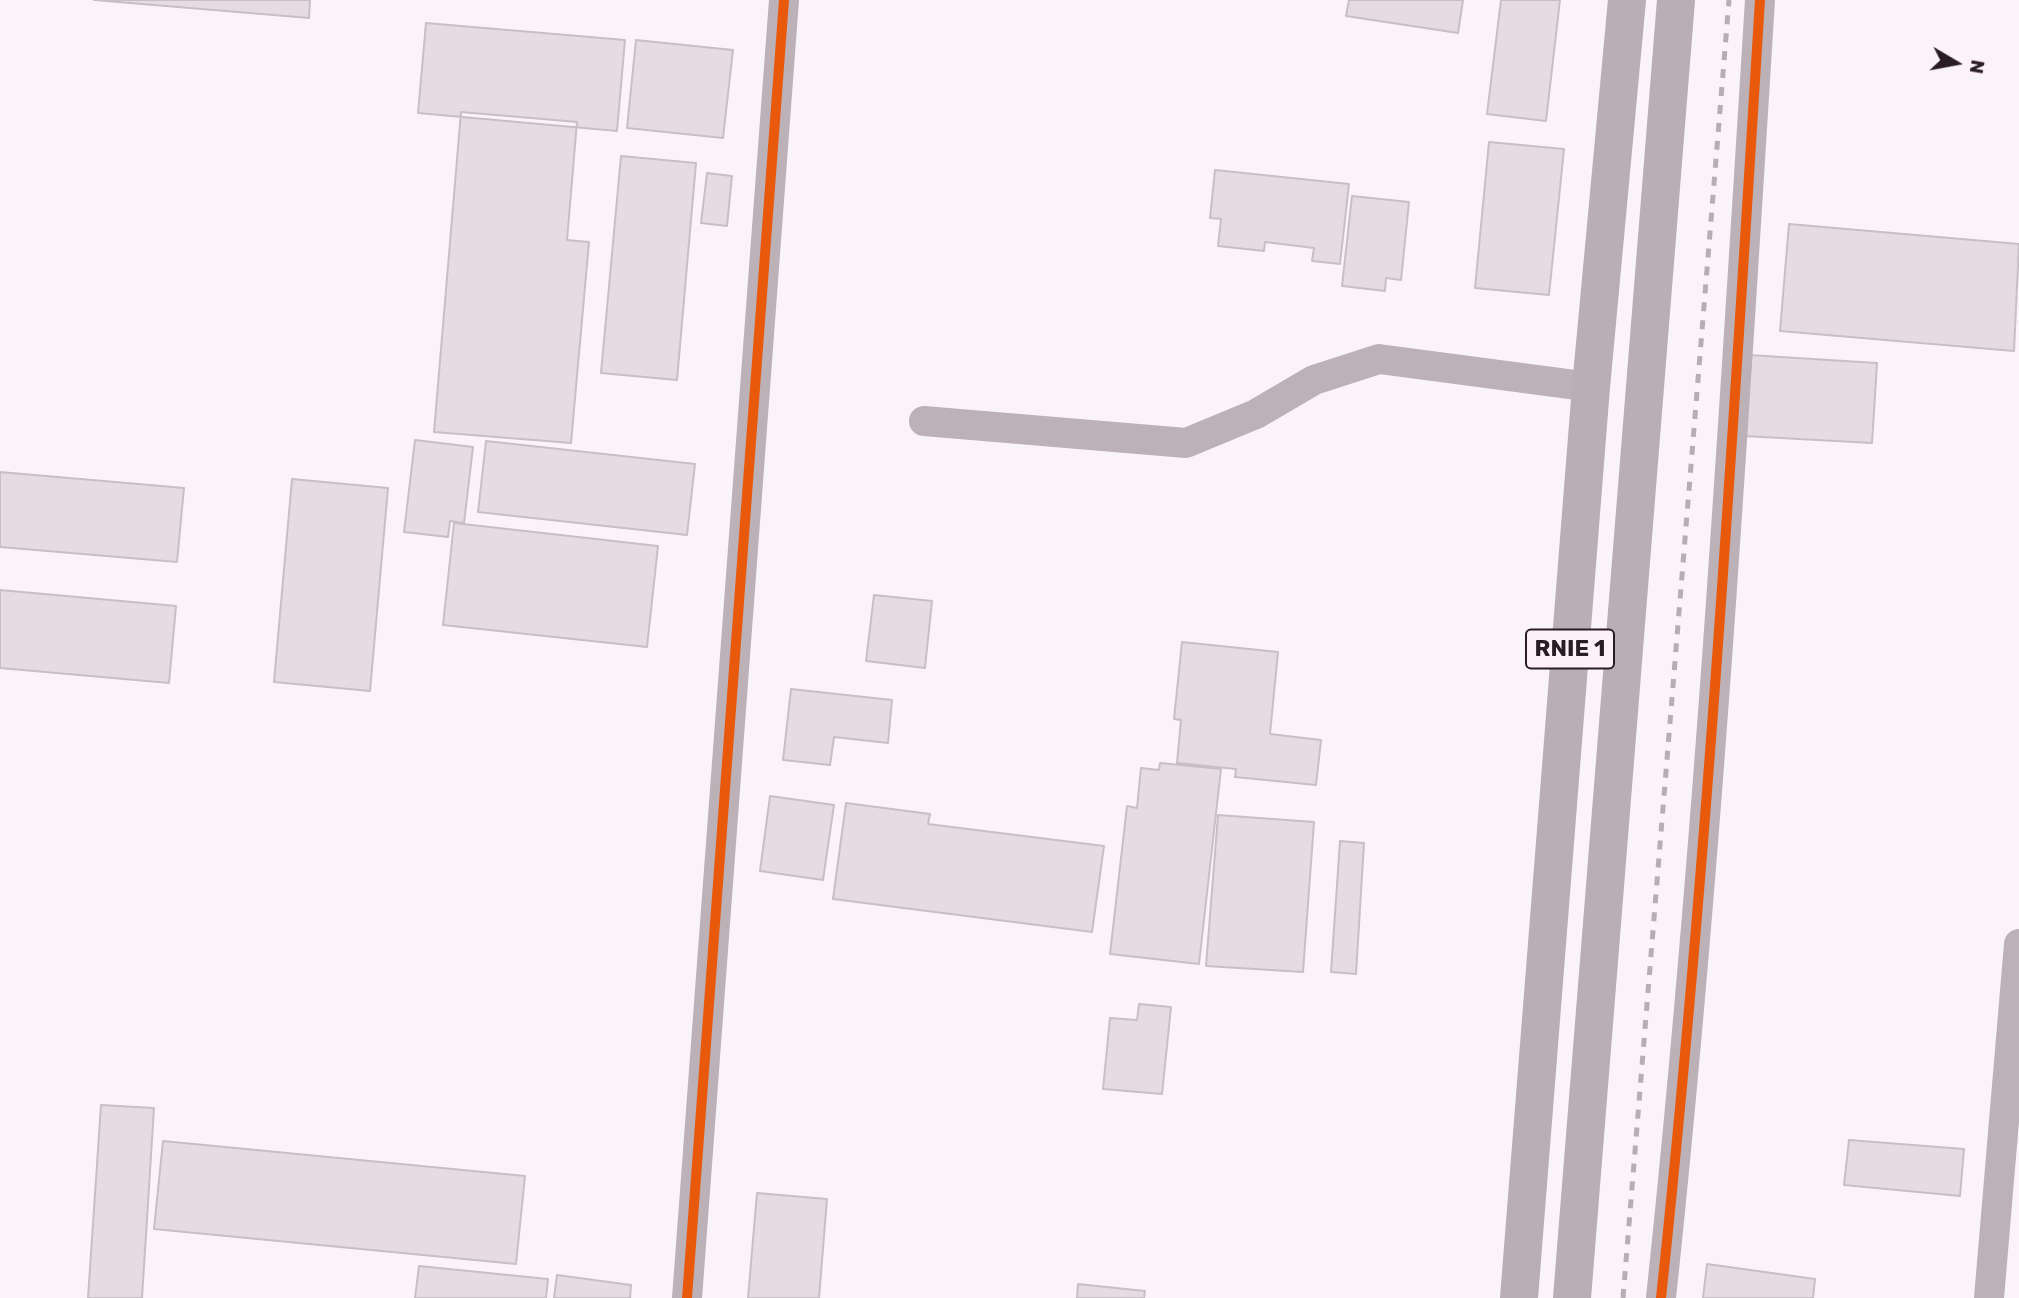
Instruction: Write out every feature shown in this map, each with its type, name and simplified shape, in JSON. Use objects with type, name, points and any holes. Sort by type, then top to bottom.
[{"type":"highway","name":"RNIE 1","points":[[1519,1298],[1591,387],[1626,0]]},
{"type":"highway","name":"RNIE 1","points":[[1572,1298],[1676,0]]},
{"type":"street","points":[[687,1298],[784,0]]},
{"type":"street","points":[[1661,1298],[1676,1157],[1727,540],[1760,0]]},
{"type":"street","points":[[923,421],[1186,443],[1256,414],[1314,380],[1379,359],[1591,387]]},
{"type":"street","points":[[1989,1298],[2019,944]]},
{"type":"building","points":[[94,0],[310,0],[309,18]]},
{"type":"building","points":[[1349,0],[1463,0],[1458,33],[1346,16]]},
{"type":"building","points":[[1501,0],[1560,0],[1546,121],[1487,114]]},
{"type":"building","points":[[426,23],[625,40],[617,131],[418,113]]},
{"type":"building","points":[[636,40],[733,50],[723,138],[627,128]]},
{"type":"building","points":[[461,112],[577,122],[567,240],[589,242],[571,443],[434,432]]},
{"type":"building","points":[[1489,142],[1564,149],[1549,295],[1475,288]]},
{"type":"building","points":[[621,156],[696,163],[677,380],[601,373]]},
{"type":"building","points":[[1215,170],[1349,184],[1340,264],[1312,261],[1314,248],[1265,242],[1264,251],[1218,246],[1221,219],[1210,218]]},
{"type":"building","points":[[707,173],[732,176],[727,226],[701,223]]},
{"type":"building","points":[[1352,196],[1409,202],[1401,280],[1386,278],[1385,291],[1342,286]]},
{"type":"building","points":[[1789,224],[2019,244],[2014,351],[1780,331]]},
{"type":"building","points":[[1749,355],[1877,363],[1872,443],[1744,436]]},
{"type":"building","points":[[415,440],[473,447],[464,523],[450,521],[448,537],[404,532]]},
{"type":"building","points":[[486,441],[695,464],[687,535],[478,512]]},
{"type":"building","points":[[0,472],[184,488],[177,562],[0,547]]},
{"type":"building","points":[[292,479],[388,488],[370,691],[274,682]]},
{"type":"building","points":[[454,523],[658,546],[647,647],[443,625]]},
{"type":"building","points":[[0,590],[176,606],[169,683],[0,668]]},
{"type":"building","points":[[874,595],[932,601],[925,668],[866,661]]},
{"type":"building","points":[[1182,642],[1278,652],[1270,734],[1321,740],[1316,785],[1235,777],[1236,769],[1177,763],[1181,720],[1174,719]]},
{"type":"building","points":[[791,689],[892,700],[888,743],[834,737],[830,765],[783,760]]},
{"type":"building","points":[[1160,763],[1221,769],[1199,964],[1110,954],[1127,806],[1137,808],[1141,768],[1159,770]]},
{"type":"building","points":[[770,796],[834,805],[823,880],[760,871]]},
{"type":"building","points":[[846,803],[930,814],[928,824],[1104,846],[1092,932],[833,899]]},
{"type":"building","points":[[1218,815],[1314,822],[1303,972],[1206,966]]},
{"type":"building","points":[[1340,841],[1364,843],[1356,974],[1331,972]]},
{"type":"building","points":[[1139,1004],[1171,1007],[1162,1094],[1103,1089],[1110,1018],[1137,1020]]},
{"type":"building","points":[[101,1105],[154,1108],[142,1298],[88,1298]]},
{"type":"building","points":[[1849,1140],[1964,1149],[1960,1196],[1844,1185]]},
{"type":"building","points":[[163,1141],[525,1176],[516,1264],[154,1229]]},
{"type":"building","points":[[757,1193],[827,1199],[819,1298],[748,1298]]},
{"type":"building","points":[[1707,1264],[1815,1279],[1813,1298],[1703,1298]]},
{"type":"building","points":[[419,1266],[548,1279],[546,1298],[415,1298]]},
{"type":"building","points":[[557,1275],[631,1285],[630,1298],[554,1298]]},
{"type":"building","points":[[1078,1284],[1145,1291],[1144,1298],[1077,1298]]},
{"type":"railway","points":[[1623,1298],[1729,0]]},
{"type":"cycle path","points":[[687,1298],[784,0]]},
{"type":"cycle path","points":[[1661,1298],[1705,812],[1760,0]]}]
